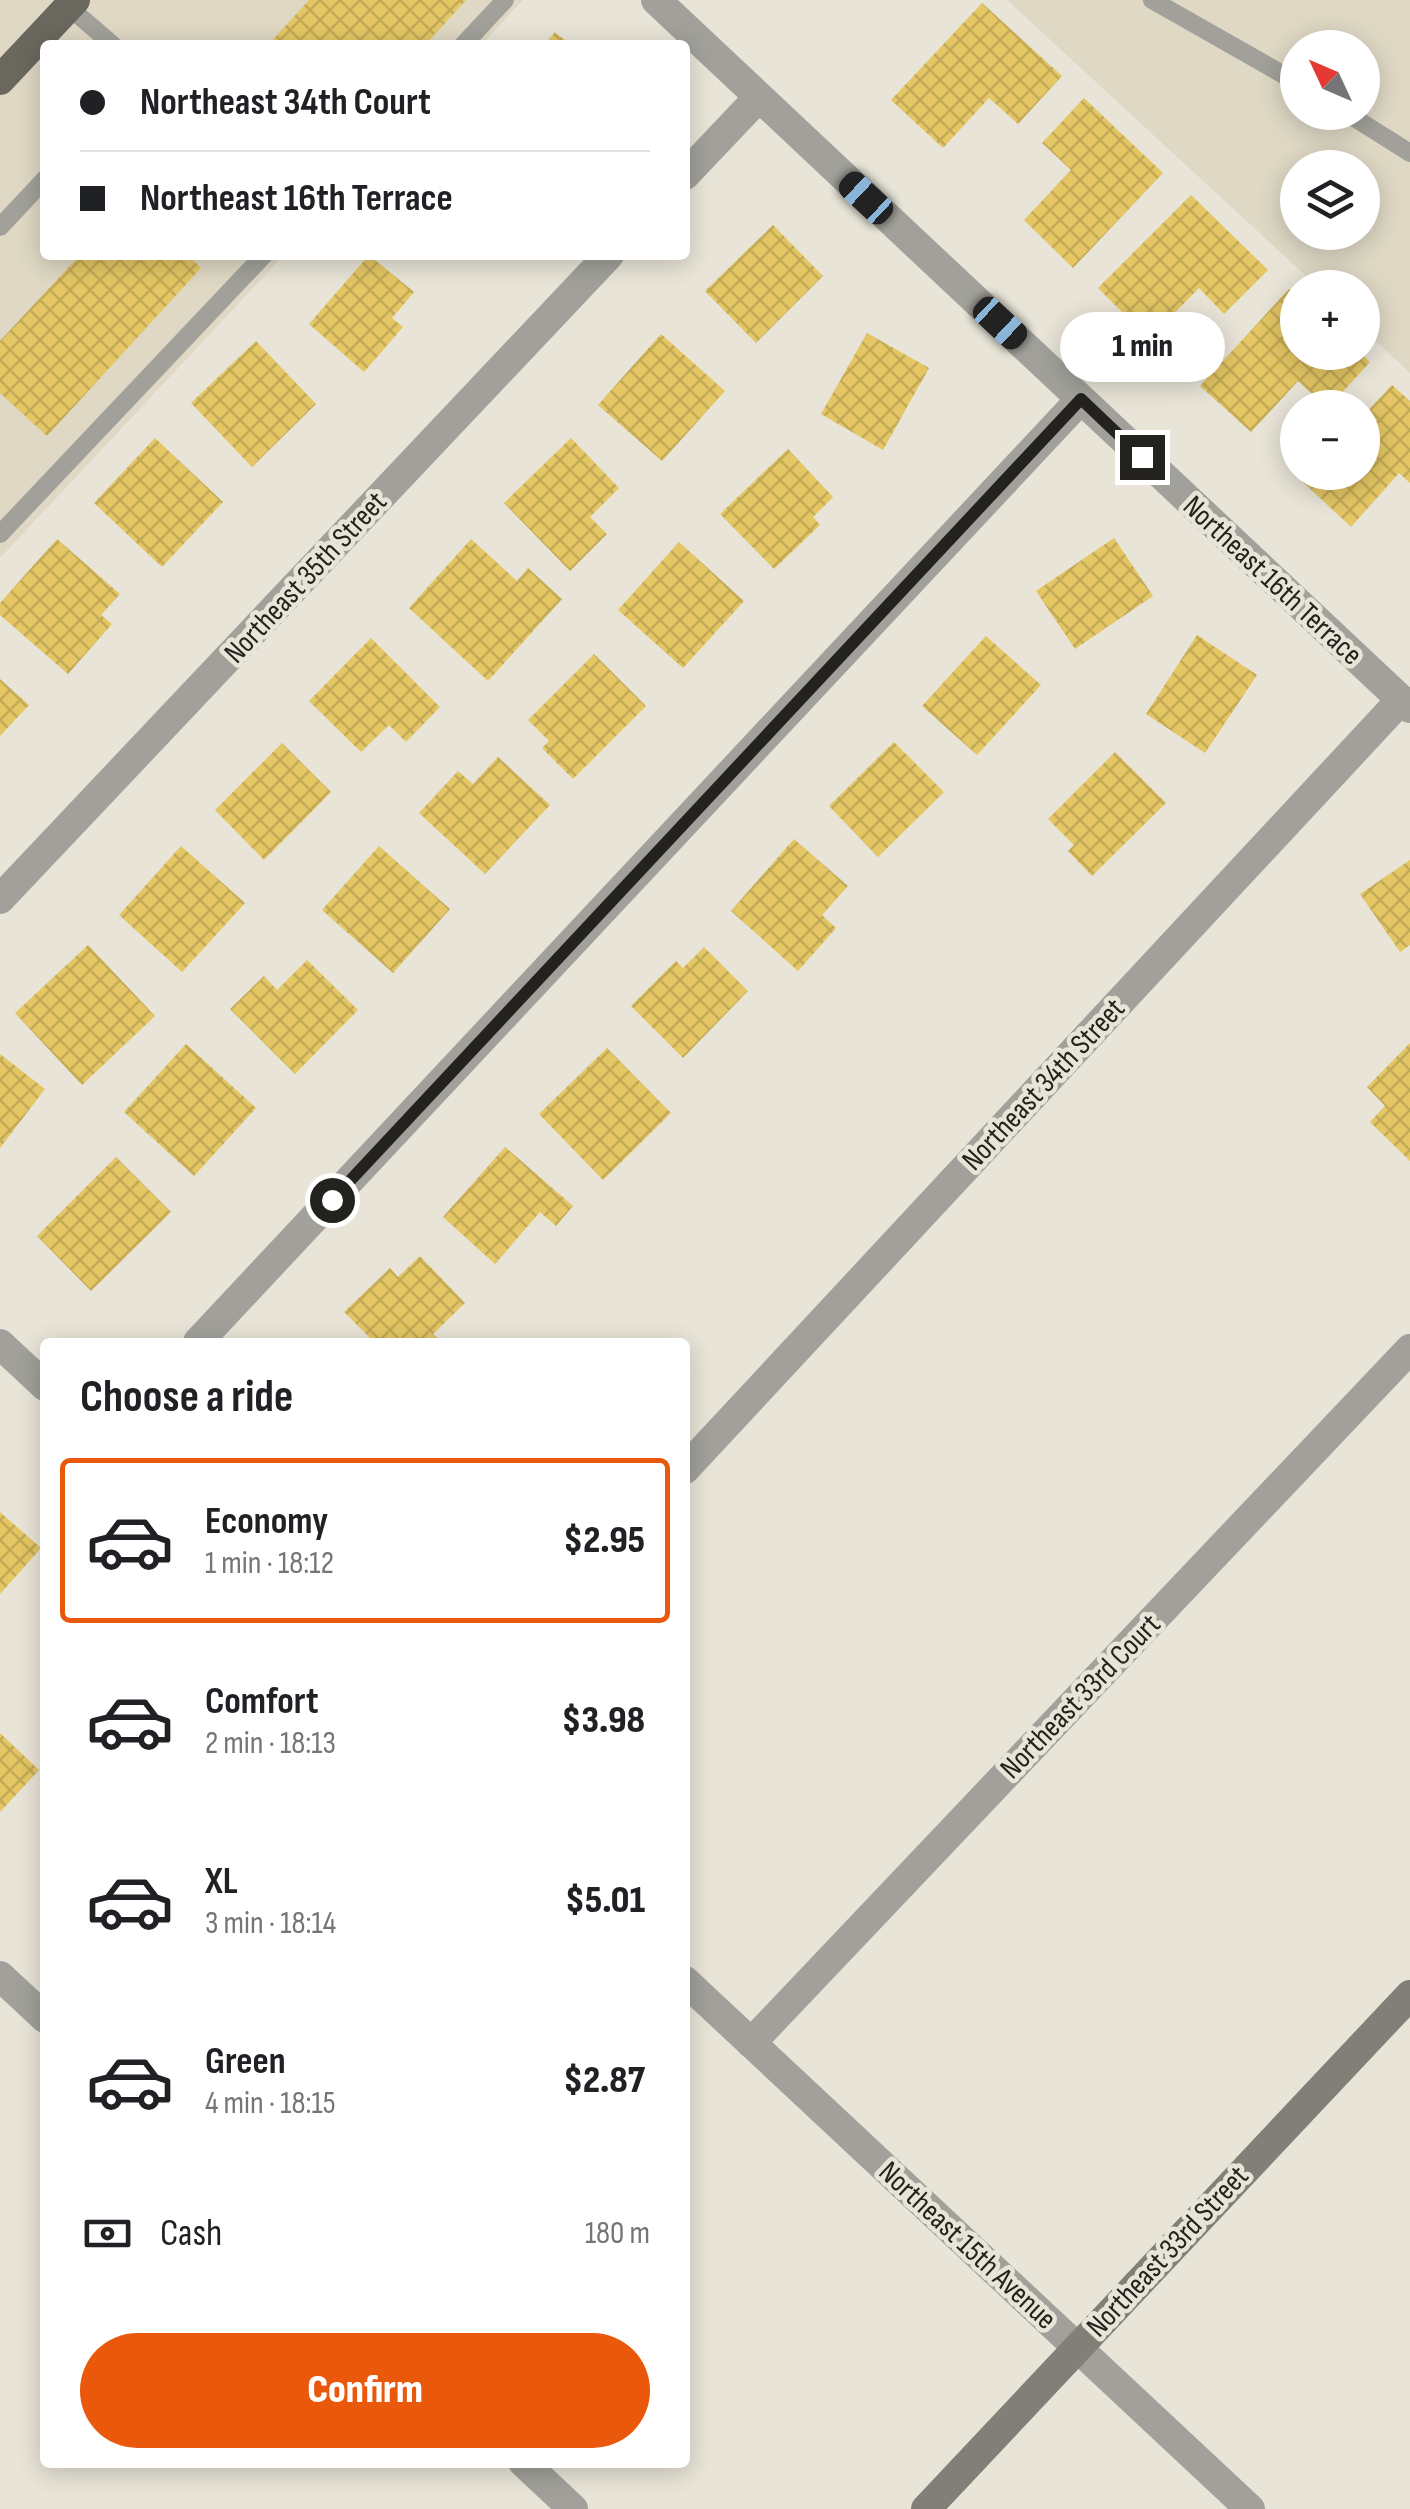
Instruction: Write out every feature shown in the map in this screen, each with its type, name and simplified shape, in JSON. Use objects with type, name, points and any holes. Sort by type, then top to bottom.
[{"type":"main road","points":[[0,80],[72,3]]},
{"type":"street","name":"Northeast 16th Terrace","points":[[656,0],[1406,704]]},
{"type":"street","points":[[690,170],[759,97]]},
{"type":"street","name":"Northeast 35th Street","points":[[0,900],[604,260]]},
{"type":"street","points":[[202,1338],[1081,399]]},
{"type":"street","name":"Northeast 34th Street","points":[[690,1464],[1406,704]]},
{"type":"street","points":[[0,1344],[40,1381]]},
{"type":"street","name":"Northeast 33rd Court","points":[[751,2043],[1410,1349]]},
{"type":"street","points":[[0,1976],[40,2013]]},
{"type":"street","name":"Northeast 15th Avenue","points":[[690,1986],[1250,2509]]},
{"type":"street","name":"Northeast 33rd Street","points":[[926,2509],[1410,1994]]},
{"type":"street","points":[[529,2468],[573,2509]]},
{"type":"lane","points":[[467,40],[505,0]]},
{"type":"lane","points":[[1152,0],[1280,73]]},
{"type":"lane","points":[[72,3],[108,40]]},
{"type":"lane","points":[[1374,130],[1410,153]]},
{"type":"lane","points":[[0,227],[40,184]]},
{"type":"lane","points":[[0,534],[259,260]]},
{"type":"shaded area","points":[[0,0],[523,0],[486,40],[40,40],[40,260],[279,260],[0,558]]},
{"type":"shaded area","points":[[1007,0],[1410,0],[1410,373],[1380,345],[1380,270],[1300,270]]},
{"type":"building","points":[[309,0],[466,0],[430,40],[273,40]]},
{"type":"building","points":[[982,3],[1062,76],[1018,124],[989,98],[943,148],[891,100]]},
{"type":"building","points":[[555,32],[565,40],[548,40]]},
{"type":"building","points":[[1084,98],[1163,173],[1073,268],[1024,220],[1071,170],[1042,143]]},
{"type":"building","points":[[1191,195],[1268,270],[1224,314],[1199,288],[1149,339],[1098,288]]},
{"type":"building","points":[[773,225],[823,276],[756,343],[705,291]]},
{"type":"building","points":[[75,260],[193,260],[201,268],[47,436],[0,393],[0,341]]},
{"type":"building","points":[[365,260],[375,260],[414,292],[392,318],[403,327],[364,372],[309,324]]},
{"type":"building","points":[[1280,299],[1280,370],[1363,370],[1344,390],[1308,390],[1298,381],[1290,390],[1280,390],[1280,401],[1251,432],[1200,386]]},
{"type":"building","points":[[867,333],[929,368],[883,450],[821,414]]},
{"type":"building","points":[[661,334],[725,391],[662,461],[598,405]]},
{"type":"building","points":[[256,341],[316,404],[252,467],[191,403]]},
{"type":"building","points":[[1392,385],[1410,401],[1410,483],[1399,473],[1351,527],[1312,490],[1380,490],[1380,398]]},
{"type":"building","points":[[155,438],[223,502],[162,567],[94,503]]},
{"type":"building","points":[[571,438],[619,488],[590,517],[607,534],[570,571],[504,503]]},
{"type":"building","points":[[788,449],[833,497],[813,517],[820,525],[774,569],[720,514]]},
{"type":"building","points":[[1114,538],[1153,596],[1075,649],[1036,591]]},
{"type":"building","points":[[57,539],[120,594],[101,615],[112,624],[68,674],[0,615],[0,603]]},
{"type":"building","points":[[471,539],[517,581],[528,568],[562,599],[488,681],[409,608]]},
{"type":"building","points":[[679,542],[744,601],[683,668],[618,610]]},
{"type":"building","points":[[1197,635],[1257,675],[1205,753],[1146,714]]},
{"type":"building","points":[[986,636],[1041,685],[977,755],[922,706]]},
{"type":"building","points":[[371,638],[440,707],[406,742],[389,725],[361,752],[309,701]]},
{"type":"building","points":[[594,654],[646,706],[573,779],[542,748],[549,741],[528,720]]},
{"type":"building","points":[[0,679],[29,705],[0,736]]},
{"type":"building","points":[[894,742],[944,792],[878,857],[829,806]]},
{"type":"building","points":[[282,743],[331,792],[264,860],[215,810]]},
{"type":"building","points":[[1115,752],[1166,803],[1092,876],[1068,851],[1074,845],[1048,819]]},
{"type":"building","points":[[498,757],[550,805],[485,874],[419,813],[458,771],[473,784]]},
{"type":"building","points":[[794,839],[848,886],[822,915],[836,928],[798,971],[731,911]]},
{"type":"building","points":[[181,846],[245,903],[182,972],[119,915]]},
{"type":"building","points":[[379,846],[450,909],[393,973],[322,910]]},
{"type":"building","points":[[1410,860],[1410,945],[1400,952],[1360,894]]},
{"type":"building","points":[[88,945],[155,1016],[82,1085],[15,1013]]},
{"type":"building","points":[[704,947],[748,991],[683,1058],[631,1006],[676,961],[683,968]]},
{"type":"building","points":[[307,960],[358,1010],[295,1074],[230,1009],[264,976],[277,990]]},
{"type":"building","points":[[1410,1043],[1410,1161],[1370,1122],[1385,1106],[1367,1087]]},
{"type":"building","points":[[186,1044],[256,1108],[194,1176],[124,1112]]},
{"type":"building","points":[[607,1048],[671,1113],[603,1180],[539,1114]]},
{"type":"building","points":[[0,1054],[45,1089],[0,1148]]},
{"type":"building","points":[[505,1147],[573,1206],[556,1226],[540,1212],[495,1264],[443,1217]]},
{"type":"building","points":[[116,1157],[171,1212],[91,1291],[37,1236]]},
{"type":"building","points":[[420,1256],[465,1303],[433,1334],[438,1338],[370,1338],[344,1312],[390,1268],[398,1277]]},
{"type":"building","points":[[0,1512],[40,1549],[0,1594]]},
{"type":"building","points":[[0,1733],[39,1770],[0,1812]]},
{"type":"route","points":[[332,1200],[1081,399],[1142,457]]}]
